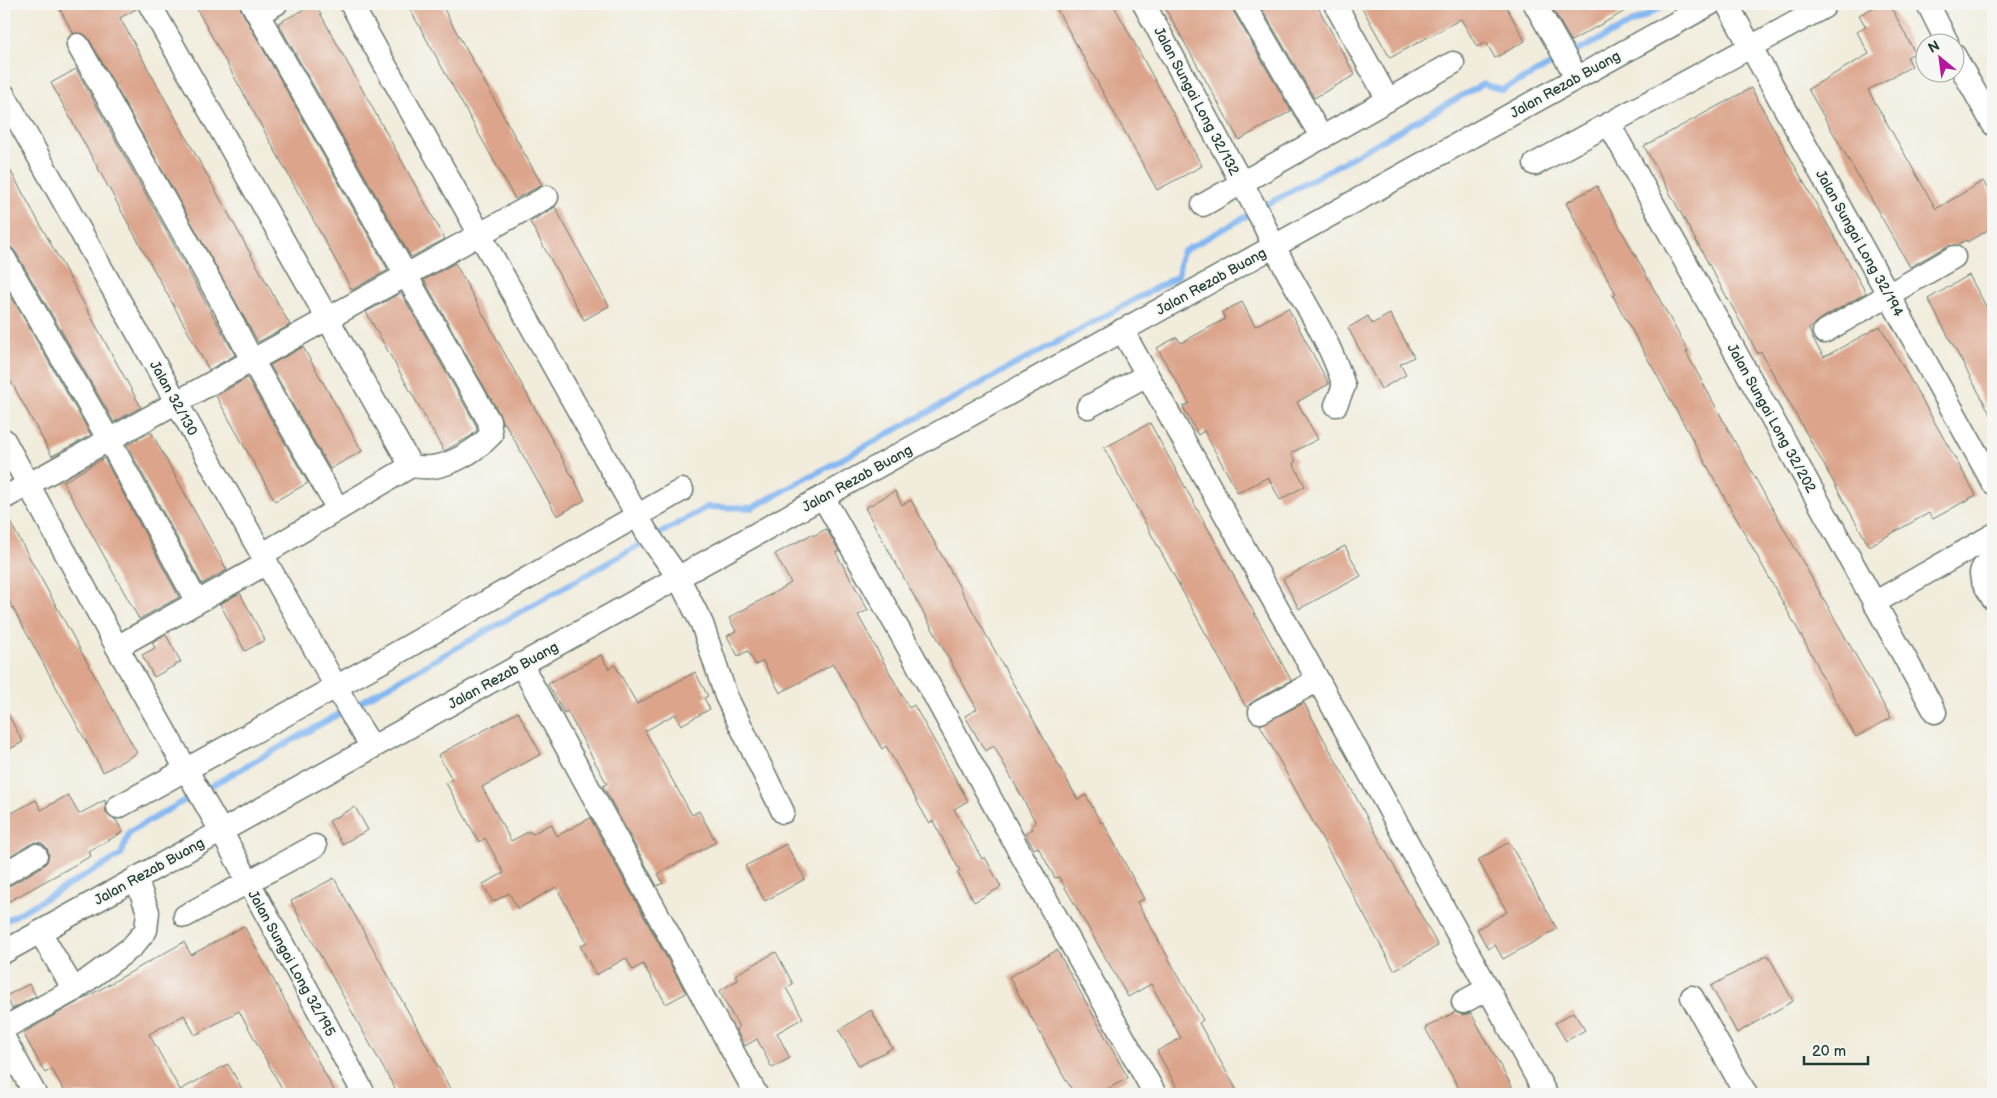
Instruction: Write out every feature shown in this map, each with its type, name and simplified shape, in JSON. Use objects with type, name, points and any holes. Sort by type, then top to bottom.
[{"type":"street","points":[[151,4],[327,319],[412,466]]},
{"type":"street","points":[[351,4],[642,524],[678,577],[702,624],[726,696],[784,812]]},
{"type":"street","name":"Jalan Sungai Long 32/132","points":[[1144,4],[1262,220],[1273,247],[1337,364],[1344,386],[1336,405]]},
{"type":"street","points":[[1244,4],[1322,138]]},
{"type":"street","points":[[1335,4],[1388,100]]},
{"type":"street","points":[[1535,4],[1577,78]]},
{"type":"street","name":"Jalan Rezab Buang","points":[[4,952],[1710,4]]},
{"type":"street","name":"Jalan Sungai Long 32/194","points":[[1728,4],[1993,483]]},
{"type":"street","points":[[1928,4],[1942,32]]},
{"type":"street","points":[[117,647],[197,602],[265,559],[338,509],[412,466],[431,468],[447,464],[482,445],[491,435],[489,421],[406,275],[262,7]]},
{"type":"street","points":[[1535,164],[1824,7]]},
{"type":"street","points":[[78,45],[225,308],[252,360],[338,509]]},
{"type":"street","points":[[1202,205],[1246,191],[1322,138],[1454,63]]},
{"type":"street","points":[[1964,73],[1993,124]]},
{"type":"street","name":"Jalan 32/130","points":[[4,96],[344,701],[372,747]]},
{"type":"street","name":"Jalan Sungai Long 32/202","points":[[1609,124],[1935,712]]},
{"type":"street","points":[[4,498],[547,196]]},
{"type":"street","points":[[1824,332],[1954,257]]},
{"type":"street","points":[[4,258],[109,440],[197,602]]},
{"type":"street","points":[[1122,330],[1318,680],[1546,1094]]},
{"type":"street","points":[[1088,407],[1147,375]]},
{"type":"street","name":"Jalan Sungai Long 32/195","points":[[4,440],[117,647],[222,831],[364,1094]]},
{"type":"street","points":[[118,807],[195,785],[344,701],[642,524],[682,490]]},
{"type":"street","points":[[823,497],[910,650],[1012,838],[1155,1094]]},
{"type":"street","points":[[1874,603],[1993,535]]},
{"type":"street","points":[[1993,558],[1983,565],[1980,570],[1981,576],[1993,599]]},
{"type":"street","points":[[521,664],[756,1094]]},
{"type":"street","points":[[1260,712],[1318,680]]},
{"type":"street","points":[[185,916],[315,846]]},
{"type":"street","points":[[4,874],[36,855]]},
{"type":"street","points":[[4,1028],[74,990],[132,946],[146,930],[148,912],[136,878]]},
{"type":"street","points":[[40,932],[74,990]]},
{"type":"street","points":[[1463,1002],[1487,989]]},
{"type":"street","points":[[1692,997],[1746,1094]]},
{"type":"street","points":[[4,1038],[36,1094]]},
{"type":"building","points":[[57,4],[137,4],[138,8],[120,18],[290,325],[258,342],[89,39],[84,34],[73,33]]},
{"type":"building","points":[[194,4],[239,4],[388,270],[352,290]]},
{"type":"building","points":[[315,4],[445,239],[411,257],[278,23]]},
{"type":"building","points":[[407,4],[441,4],[542,185],[515,199]]},
{"type":"building","points":[[1054,4],[1113,4],[1202,166],[1157,190]]},
{"type":"building","points":[[1163,4],[1231,4],[1233,11],[1291,111],[1239,140]]},
{"type":"building","points":[[1259,4],[1316,4],[1355,75],[1314,98]]},
{"type":"building","points":[[1360,4],[1505,4],[1525,41],[1495,58],[1486,42],[1477,47],[1461,19],[1390,58]]},
{"type":"building","points":[[1550,4],[1638,4],[1571,41]]},
{"type":"building","points":[[1880,4],[1882,8],[1890,5],[1914,51],[1914,54],[1907,57],[1912,66],[1868,90],[1936,209],[1983,181],[1993,198],[1993,227],[1967,242],[1966,240],[1957,245],[1947,246],[1910,267],[1808,89],[1869,54],[1857,32],[1866,27],[1859,15]]},
{"type":"building","points":[[76,69],[235,355],[209,370],[51,83]]},
{"type":"building","points":[[1751,88],[1866,293],[1817,321],[1809,329],[1812,338],[1824,357],[1880,326],[1976,495],[1933,519],[1929,513],[1869,546],[1761,352],[1758,354],[1644,146]]},
{"type":"building","points":[[4,159],[141,407],[114,422],[15,251],[10,246],[4,245]]},
{"type":"building","points":[[1597,186],[1688,351],[1686,352],[1736,444],[1891,718],[1856,737],[1613,296],[1616,294],[1566,203]]},
{"type":"building","points":[[555,207],[609,306],[584,320],[530,222]]},
{"type":"building","points":[[455,263],[585,500],[557,516],[505,423],[503,424],[500,415],[424,280]]},
{"type":"building","points":[[1969,275],[1993,319],[1993,419],[1928,299]]},
{"type":"building","points":[[4,284],[91,435],[52,456],[4,369]]},
{"type":"building","points":[[401,293],[476,425],[477,430],[471,436],[444,451],[366,312]]},
{"type":"building","points":[[1242,302],[1255,326],[1288,308],[1329,384],[1297,402],[1318,439],[1291,453],[1296,461],[1293,463],[1305,486],[1280,500],[1268,477],[1238,493],[1204,431],[1198,435],[1183,407],[1189,403],[1157,348],[1177,337],[1181,343],[1225,319],[1222,312]]},
{"type":"building","points":[[1390,314],[1414,357],[1400,364],[1406,375],[1381,389],[1348,328],[1368,316],[1372,324]]},
{"type":"building","points":[[303,347],[362,451],[330,469],[270,365]]},
{"type":"building","points":[[247,378],[308,483],[275,501],[216,396]]},
{"type":"building","points":[[1150,423],[1291,680],[1246,707],[1104,448]]},
{"type":"building","points":[[151,432],[227,570],[202,584],[127,445]]},
{"type":"building","points":[[104,458],[179,597],[139,619],[63,482]]},
{"type":"building","points":[[895,491],[902,505],[911,500],[1078,800],[1086,795],[1101,823],[1103,822],[1144,899],[1137,902],[1203,1020],[1199,1023],[1239,1094],[1193,1094],[1189,1088],[1180,1093],[1157,1051],[1181,1038],[1151,984],[1128,997],[1059,877],[1055,878],[1038,847],[1034,849],[1025,833],[1033,829],[1031,826],[1036,823],[994,746],[985,751],[965,716],[977,709],[865,508]]},
{"type":"building","points":[[4,511],[137,753],[103,772],[4,592]]},
{"type":"building","points":[[826,529],[839,551],[836,553],[868,610],[858,615],[909,708],[914,705],[968,801],[954,809],[982,859],[985,857],[1001,887],[974,902],[957,872],[960,871],[933,821],[929,823],[886,746],[882,749],[833,664],[780,693],[763,661],[756,665],[748,651],[738,656],[727,636],[736,631],[729,618],[791,583],[775,554],[812,534],[813,536]]},
{"type":"building","points":[[1345,546],[1361,576],[1299,609],[1283,579]]},
{"type":"building","points":[[240,593],[265,640],[245,651],[220,604]]},
{"type":"building","points":[[166,635],[181,662],[154,677],[142,655],[155,648],[152,642]]},
{"type":"building","points":[[601,655],[609,669],[615,665],[637,704],[695,672],[708,696],[704,698],[710,709],[681,725],[675,714],[645,731],[692,815],[699,811],[716,842],[658,874],[663,883],[657,886],[603,786],[607,784],[567,711],[564,713],[548,684]]},
{"type":"building","points":[[1304,703],[1438,946],[1394,970],[1260,725]]},
{"type":"building","points":[[4,707],[23,742],[4,752]]},
{"type":"building","points":[[518,712],[541,754],[482,787],[511,841],[530,831],[532,834],[551,824],[557,836],[590,818],[686,993],[666,1004],[643,964],[633,970],[626,958],[596,975],[580,946],[587,942],[556,887],[518,909],[509,893],[493,902],[483,884],[504,873],[485,838],[479,842],[446,783],[452,779],[438,755]]},
{"type":"building","points":[[68,795],[79,814],[105,800],[106,813],[116,820],[123,832],[89,851],[91,856],[4,904],[4,887],[11,885],[43,866],[47,862],[49,855],[47,848],[42,843],[35,842],[4,859],[4,817],[36,800],[41,810]]},
{"type":"building","points":[[355,807],[368,830],[342,844],[329,821]]},
{"type":"building","points":[[1509,842],[1557,929],[1503,959],[1495,945],[1488,949],[1477,929],[1507,912],[1478,860]]},
{"type":"building","points":[[786,844],[805,879],[765,901],[745,866]]},
{"type":"building","points":[[334,878],[453,1094],[398,1094],[300,919],[291,901]]},
{"type":"building","points":[[244,926],[336,1094],[285,1094],[239,1011],[195,1035],[184,1015],[149,1034],[180,1090],[228,1064],[245,1094],[66,1094],[52,1069],[45,1073],[23,1033],[184,942],[191,955]]},
{"type":"building","points":[[1057,950],[1128,1078],[1098,1094],[1074,1094],[1009,977]]},
{"type":"building","points":[[776,952],[793,984],[786,988],[803,1018],[777,1033],[790,1058],[772,1068],[757,1039],[745,1046],[736,1029],[739,1027],[719,991],[738,980],[735,975]]},
{"type":"building","points":[[1768,955],[1793,1001],[1737,1033],[1711,986]]},
{"type":"building","points":[[29,984],[36,996],[12,1009],[6,996]]},
{"type":"building","points":[[871,1010],[892,1048],[859,1066],[839,1030]]},
{"type":"building","points":[[1455,1012],[1462,1015],[1471,1013],[1516,1094],[1462,1094],[1425,1028]]},
{"type":"building","points":[[1573,1012],[1585,1030],[1566,1041],[1555,1023]]},
{"type":"waterway","points":[[4,922],[121,855],[129,832],[707,507],[752,508],[1178,276],[1182,252],[1483,84],[1502,90],[1668,4]]}]
